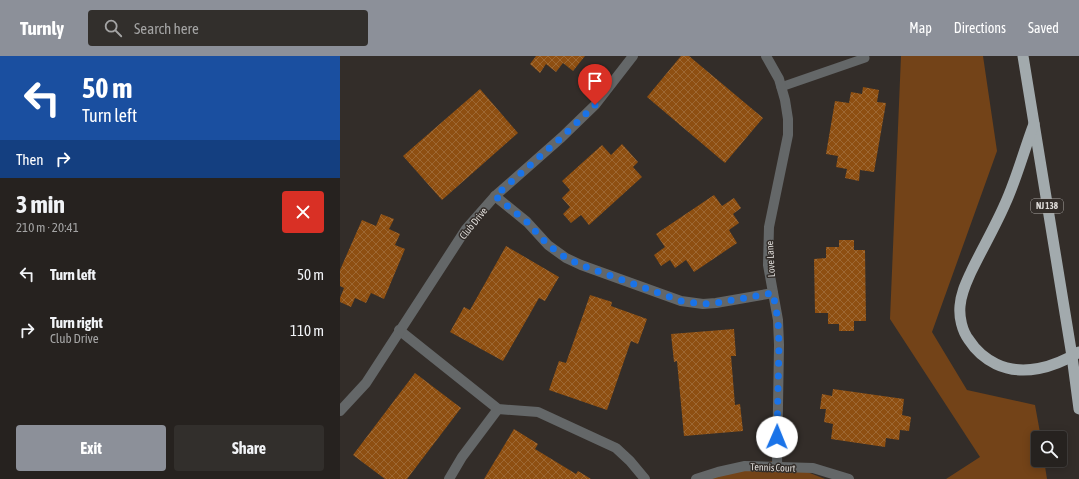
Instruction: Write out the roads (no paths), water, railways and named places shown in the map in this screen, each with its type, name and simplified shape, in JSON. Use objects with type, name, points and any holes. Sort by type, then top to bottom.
[{"type":"highway","name":"NJ 138","points":[[1023,56],[1076,354],[1079,409]]},
{"type":"highway","points":[[1034,124],[1005,204],[962,291],[960,319],[965,335],[974,348],[986,359],[1003,367],[1027,370],[1040,368],[1076,354]]},
{"type":"street","name":"Club Drive","points":[[340,411],[366,383],[399,330],[466,230],[495,196],[562,137],[595,105],[633,56]]},
{"type":"street","name":"Love Lane","points":[[766,56],[779,79],[788,120],[788,136],[769,227],[768,265],[778,320],[779,345],[777,467]]},
{"type":"street","points":[[495,196],[527,222],[548,245],[566,258],[581,265],[681,301],[703,304],[716,303],[773,293]]},
{"type":"street","points":[[399,330],[498,409],[538,412],[616,448],[630,461],[645,479]]},
{"type":"street","points":[[449,479],[462,457],[498,409]]},
{"type":"street","name":"Tennis Court","points":[[696,479],[745,466],[814,468],[849,479]]},
{"type":"lane","points":[[781,87],[865,58]]}]
